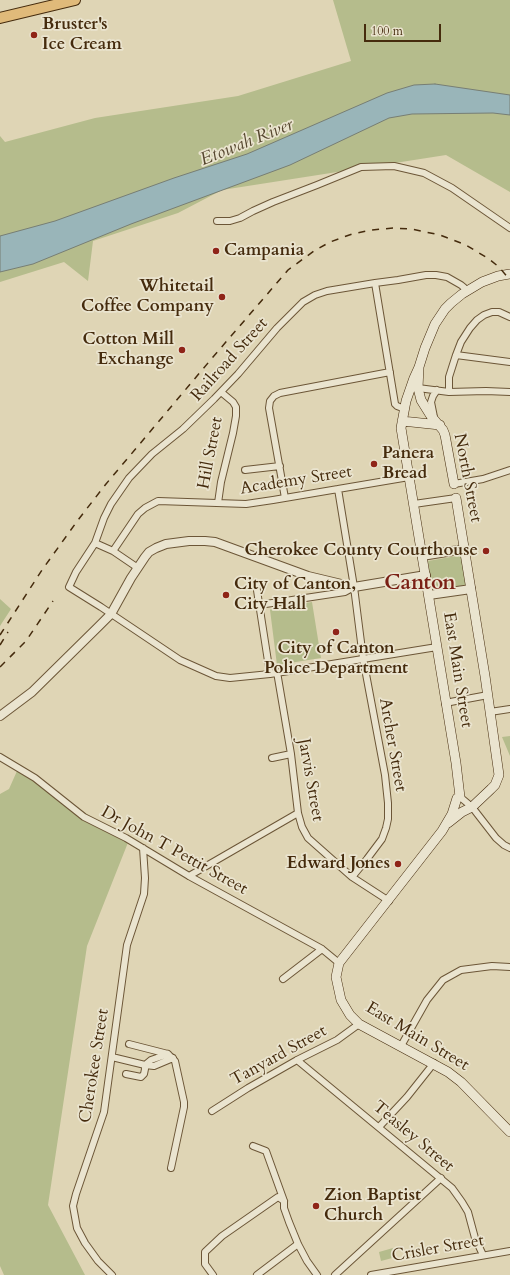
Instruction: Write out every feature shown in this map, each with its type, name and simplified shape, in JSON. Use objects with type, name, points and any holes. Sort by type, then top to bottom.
[{"type":"main road","points":[[0,18],[71,0]]},
{"type":"main road","points":[[419,367],[435,324],[448,306],[467,290],[493,278],[510,274]]},
{"type":"main road","name":"North Street","points":[[419,367],[418,388],[421,400],[445,435],[454,484]]},
{"type":"main road","name":"East Main Street","points":[[419,367],[414,378],[401,428],[426,575],[460,797]]},
{"type":"main road","points":[[402,421],[437,423]]},
{"type":"main road","name":"North Street","points":[[456,498],[499,770],[497,781],[492,790],[472,807]]},
{"type":"main road","points":[[339,963],[389,901],[446,825],[458,798],[460,797]]},
{"type":"main road","points":[[446,825],[462,812],[472,807]]},
{"type":"main road","name":"East Main Street","points":[[339,963],[336,977],[341,1000],[350,1015],[359,1024],[434,1063],[448,1072],[461,1082],[510,1132]]},
{"type":"street","points":[[217,221],[230,221],[240,218],[273,202],[361,167],[394,166],[424,173],[452,188],[510,228]]},
{"type":"street","name":"Railroad Street","points":[[111,614],[69,587],[76,572],[95,542],[111,504],[129,478],[152,454],[201,412],[221,392],[277,328],[303,302],[321,293],[426,275],[442,275],[452,279],[467,290]]},
{"type":"street","points":[[375,283],[395,404],[405,409]]},
{"type":"street","points":[[449,392],[449,378],[460,342],[477,320],[484,314],[492,312],[499,312],[510,317]]},
{"type":"street","points":[[456,355],[510,362]]},
{"type":"street","points":[[285,498],[269,408],[270,400],[280,393],[390,372]]},
{"type":"street","points":[[418,388],[449,392],[510,392]]},
{"type":"street","points":[[437,390],[431,402],[437,423]]},
{"type":"street","name":"Hill Street","points":[[218,503],[221,482],[236,416],[236,407],[233,402],[221,392]]},
{"type":"street","points":[[245,470],[280,466]]},
{"type":"street","points":[[454,484],[483,479],[510,470]]},
{"type":"street","name":"Academy Street","points":[[113,551],[138,514],[158,501],[246,504],[409,477]]},
{"type":"street","name":"North Street","points":[[454,484],[456,498]]},
{"type":"street","name":"Archer Street","points":[[338,489],[354,587],[363,658],[385,774],[388,803],[388,819],[382,839],[352,877]]},
{"type":"street","points":[[414,504],[456,498]]},
{"type":"street","points":[[0,716],[21,701],[43,682],[111,614],[149,552],[166,544],[205,540],[215,542],[308,576],[354,587]]},
{"type":"street","points":[[95,542],[113,551],[138,568]]},
{"type":"street","points":[[422,556],[465,549]]},
{"type":"street","points":[[259,605],[344,592],[354,587],[426,575]]},
{"type":"street","points":[[256,584],[270,674]]},
{"type":"street","points":[[428,595],[471,589]]},
{"type":"street","points":[[111,614],[180,660],[216,676],[230,678],[270,674],[437,647]]},
{"type":"street","name":"Jarvis Street","points":[[277,672],[298,813],[302,827],[308,838],[352,877],[389,901]]},
{"type":"street","points":[[445,702],[488,695]]},
{"type":"street","points":[[490,712],[510,709]]},
{"type":"street","points":[[272,758],[290,754]]},
{"type":"street","name":"Dr John T Pettit Street","points":[[0,756],[35,778],[84,817],[120,835],[189,876],[322,949],[339,963]]},
{"type":"street","points":[[460,797],[472,807],[496,838],[510,848]]},
{"type":"street","points":[[189,876],[298,813]]},
{"type":"street","name":"Cherokee Street","points":[[112,1275],[85,1243],[77,1228],[73,1206],[104,1112],[127,945],[144,894],[145,878],[142,848]]},
{"type":"street","points":[[283,979],[322,949]]},
{"type":"street","points":[[401,1046],[427,1000],[443,980],[461,970],[492,966],[510,967]]},
{"type":"street","name":"Tanyard Street","points":[[212,1111],[248,1088],[297,1060],[337,1040],[359,1024]]},
{"type":"street","points":[[129,1044],[171,1056],[175,1061],[184,1107],[171,1168]]},
{"type":"street","points":[[126,1074],[140,1077],[144,1074],[145,1065],[151,1060],[171,1056]]},
{"type":"street","points":[[112,1057],[145,1065]]},
{"type":"street","name":"Teasley Street","points":[[297,1060],[452,1188],[468,1212],[475,1238],[483,1255]]},
{"type":"street","points":[[379,1127],[407,1097],[434,1063]]},
{"type":"street","points":[[253,1146],[266,1151],[284,1201],[284,1208],[298,1244],[307,1261],[317,1275]]},
{"type":"street","points":[[335,1275],[441,1178]]},
{"type":"street","points":[[212,1275],[205,1264],[204,1252],[222,1236],[278,1197],[284,1201]]},
{"type":"street","points":[[257,1275],[298,1244]]},
{"type":"street","name":"Crisler Street","points":[[371,1275],[510,1251]]},
{"type":"green space","points":[[333,0],[510,0],[510,192],[446,155],[222,190],[178,213],[93,241],[88,281],[64,262],[0,282],[0,136],[5,142],[95,118],[238,96],[351,61]]},
{"type":"green space","points":[[462,555],[467,586],[432,592],[428,561]]},
{"type":"green space","points":[[0,599],[11,609],[0,626]]},
{"type":"green space","points":[[312,602],[321,658],[277,665],[270,610]]},
{"type":"green space","points":[[510,736],[510,756],[502,737]]},
{"type":"green space","points":[[17,771],[129,840],[87,946],[48,1205],[85,1275],[4,1275],[0,1266],[0,794],[9,789]]},
{"type":"green space","points":[[393,1248],[396,1257],[381,1261],[379,1252]]},
{"type":"water","name":"Etowah River","points":[[435,84],[510,95],[510,115],[493,113],[412,114],[389,118],[290,165],[131,224],[33,264],[0,272],[0,236],[55,221],[174,178],[247,154],[387,93],[414,85]]},
{"type":"railway","points":[[0,635],[42,570],[106,484],[288,270],[314,251],[330,242],[352,234],[393,228],[411,229],[440,235],[466,245],[489,259],[499,267],[510,280]]},
{"type":"railway","points":[[0,667],[26,641],[53,601]]},
{"type":"railway","points":[[0,645],[8,632]]},
{"type":"place","name":"Bruster's Ice Cream","points":[[34,35]]},
{"type":"place","name":"Campania","points":[[216,251]]},
{"type":"place","name":"Whitetail Coffee Company","points":[[222,297]]},
{"type":"place","name":"Cotton Mill Exchange","points":[[182,350]]},
{"type":"place","name":"Panera Bread","points":[[374,464]]},
{"type":"place","name":"Cherokee County Courthouse","points":[[486,551]]},
{"type":"place","name":"City of Canton, City Hall","points":[[226,595]]},
{"type":"place","name":"City of Canton Police Department","points":[[336,632]]},
{"type":"place","name":"Edward Jones","points":[[398,864]]},
{"type":"place","name":"Zion Baptist Church","points":[[316,1206]]},
{"type":"district","name":"Canton","points":[[420,584]]}]
